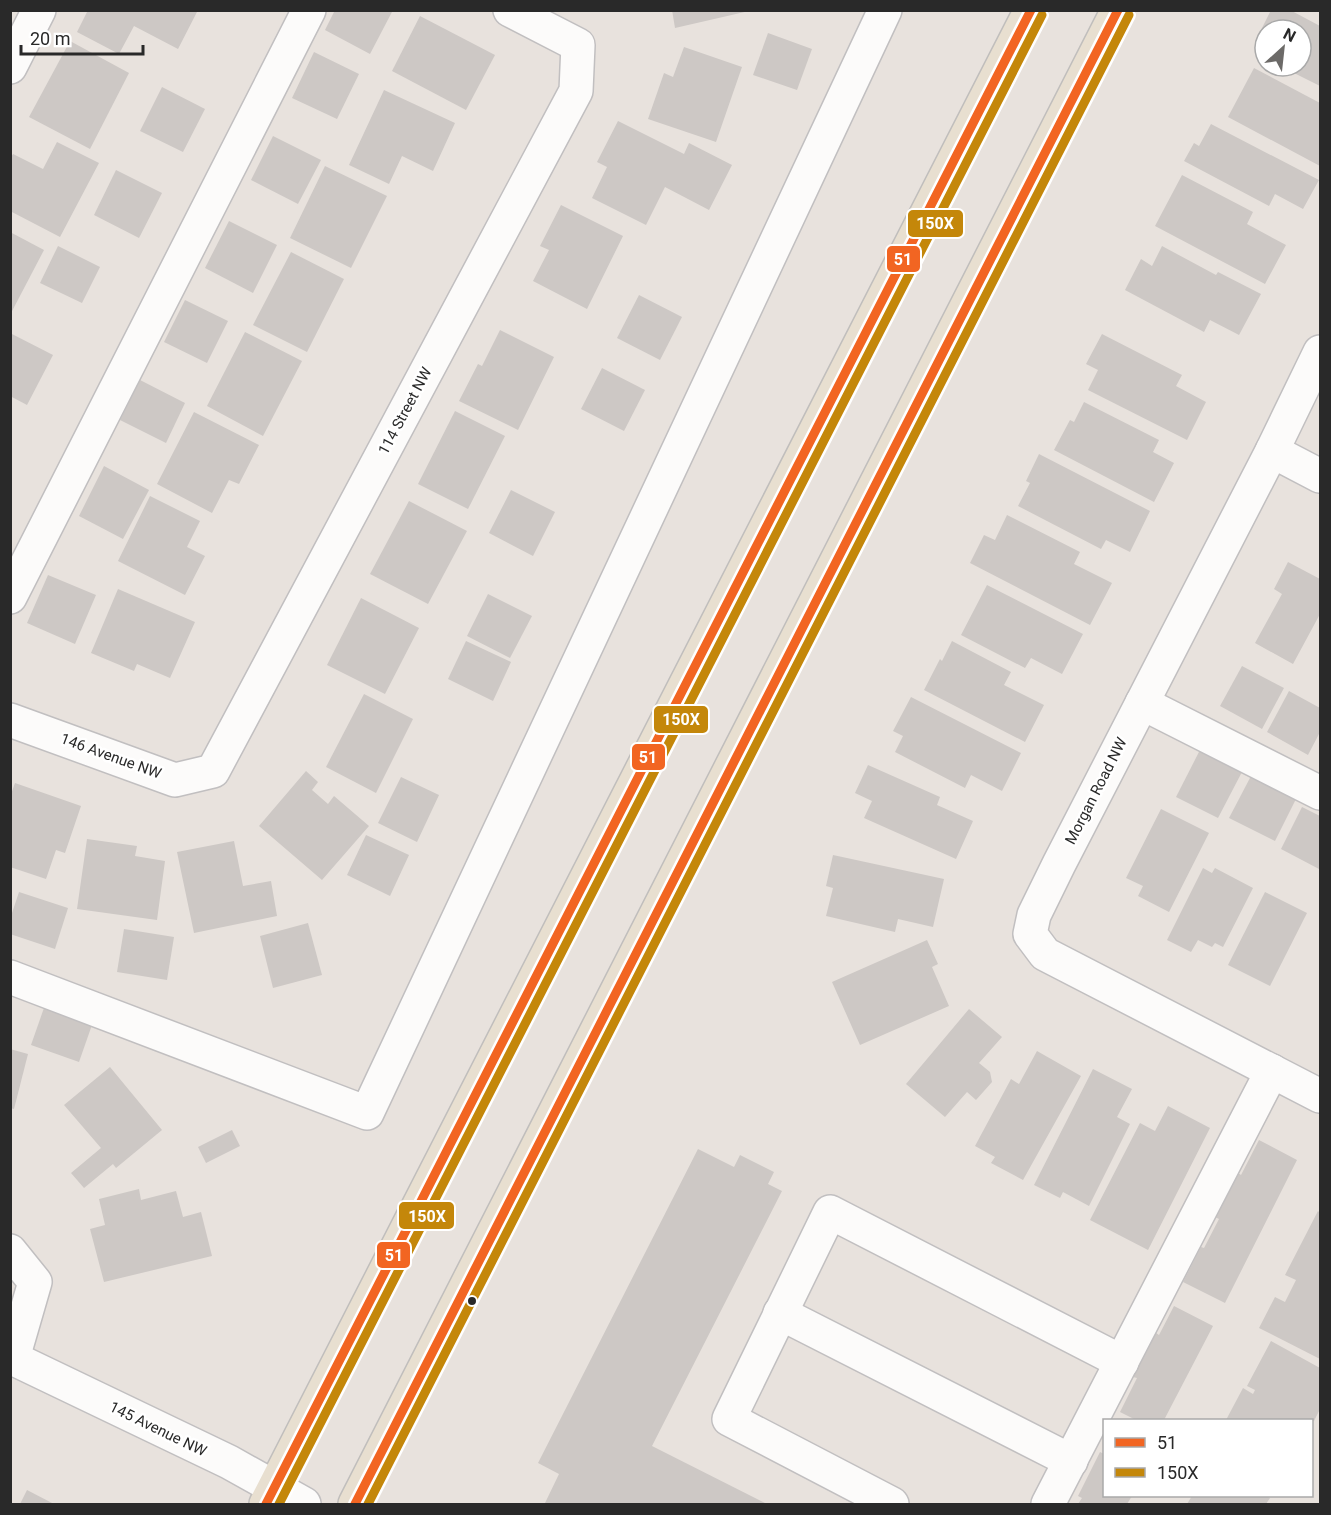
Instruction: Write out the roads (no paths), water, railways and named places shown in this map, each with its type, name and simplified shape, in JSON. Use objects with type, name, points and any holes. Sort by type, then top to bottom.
[{"type":"main road","points":[[270,1496],[1031,10]]},
{"type":"main road","points":[[355,1504],[1118,10]]},
{"type":"street","points":[[10,67],[39,10]]},
{"type":"street","points":[[10,597],[309,10]]},
{"type":"street","name":"114 Street NW","points":[[213,771],[576,91],[578,45],[510,10]]},
{"type":"street","points":[[10,977],[367,1113],[885,10]]},
{"type":"street","name":"Morgan Road NW","points":[[1320,352],[1272,451],[1059,864],[1034,915],[1030,934],[1045,954],[1320,1096]]},
{"type":"street","points":[[1272,451],[1320,476]]},
{"type":"street","points":[[1142,703],[1320,793]]},
{"type":"street","name":"146 Avenue NW","points":[[10,720],[175,780],[213,771]]},
{"type":"street","points":[[1048,1504],[1272,1071]]},
{"type":"street","points":[[892,1504],[729,1419],[830,1212],[1122,1362]]},
{"type":"street","points":[[10,1251],[35,1282],[12,1358]]},
{"type":"street","points":[[780,1313],[1071,1461]]},
{"type":"street","name":"145 Avenue NW","points":[[12,1358],[229,1462],[270,1496],[304,1504]]}]
